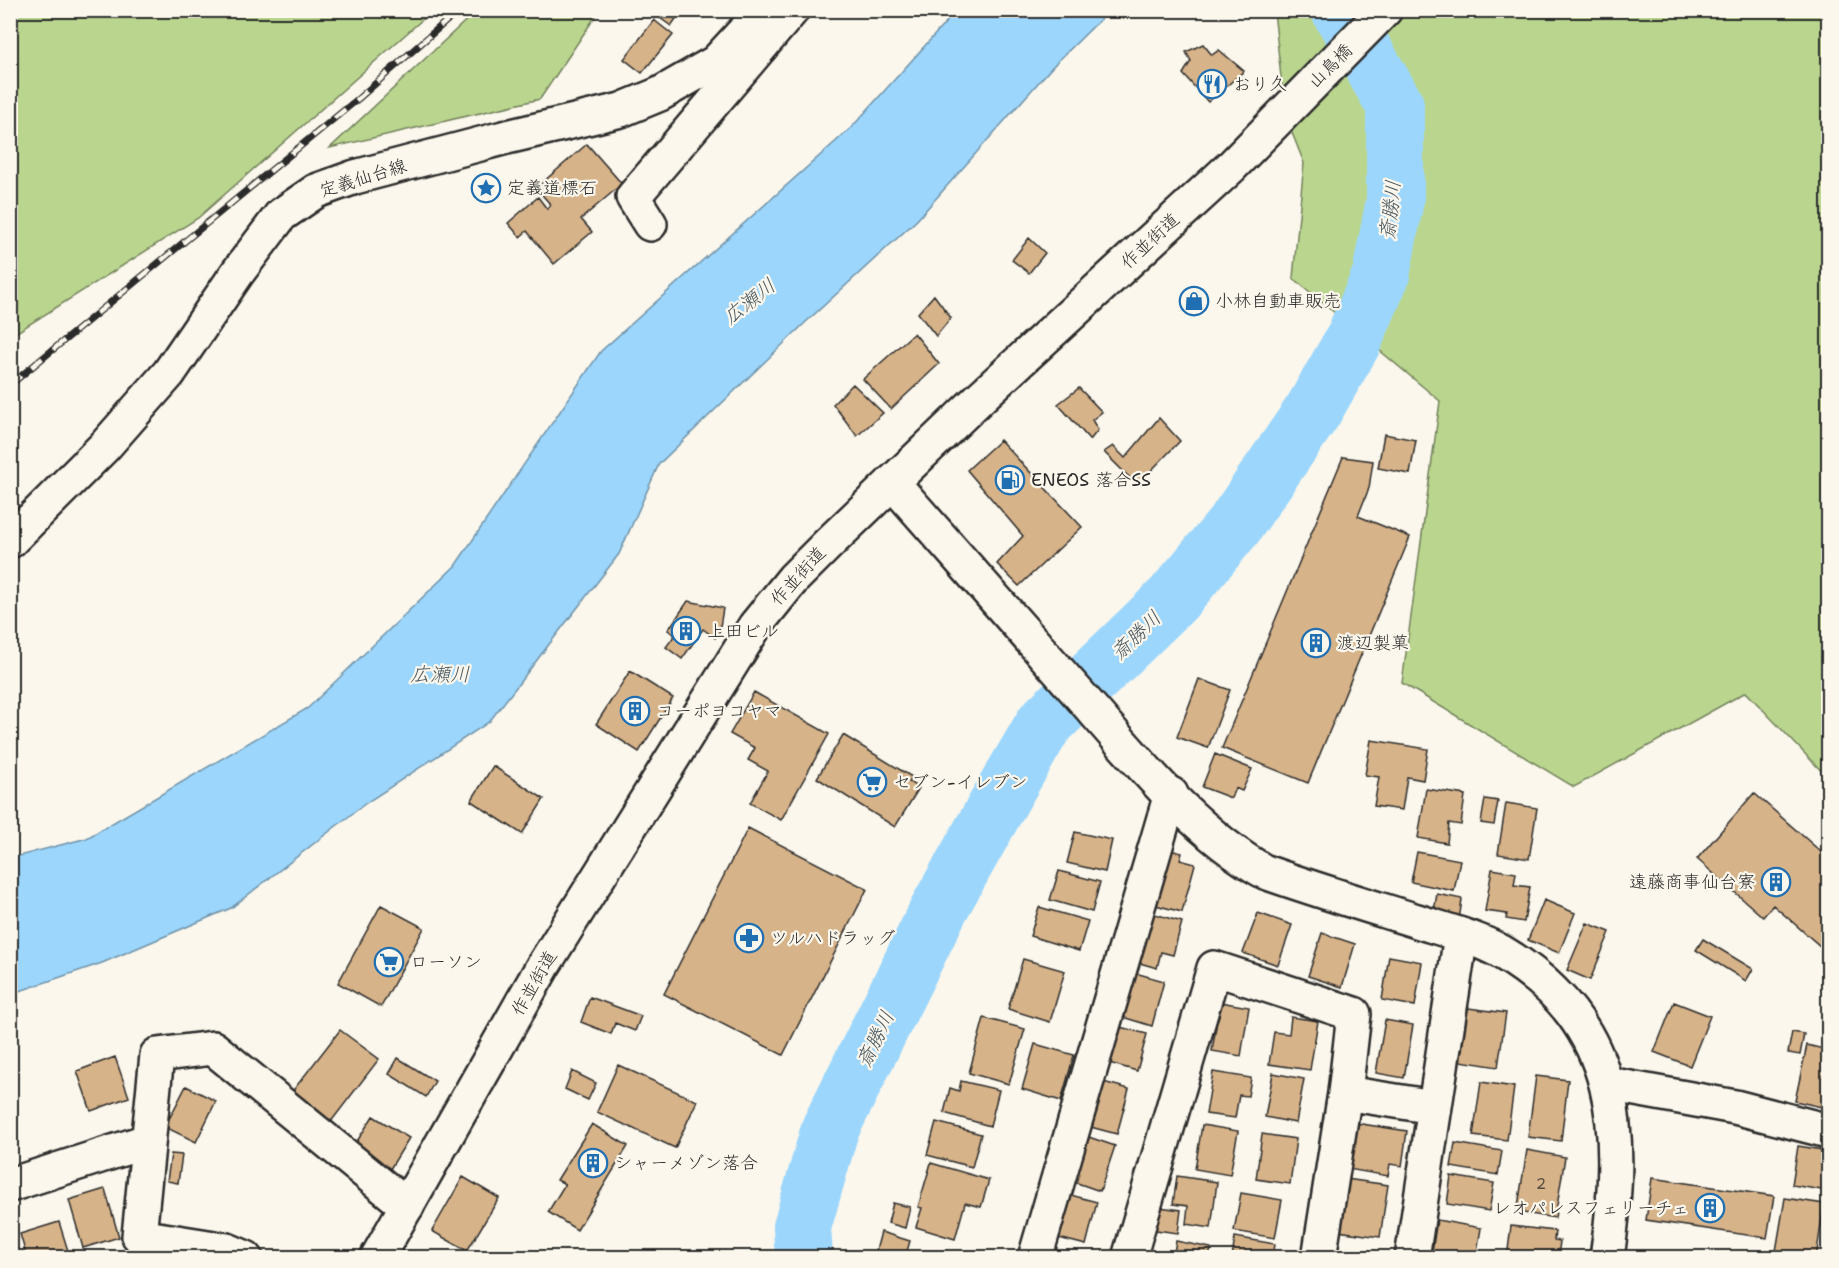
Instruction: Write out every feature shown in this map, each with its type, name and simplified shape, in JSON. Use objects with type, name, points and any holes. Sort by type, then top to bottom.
[{"type":"street","name":"定義仙台線","points":[[10,541],[104,447],[169,373],[238,272],[281,215],[316,191],[355,177],[621,110],[660,94],[716,62],[764,10]]},
{"type":"street","points":[[650,224],[633,197],[792,10]]},
{"type":"street","name":"山鳥橋","points":[[1300,96],[1385,10]]},
{"type":"street","name":"作並街道","points":[[377,1257],[543,966],[755,626],[793,579],[892,482],[1232,166],[1300,96]]},
{"type":"street","points":[[892,482],[1130,752],[1181,807],[1212,835],[1246,861],[1265,872],[1461,935],[1502,952],[1539,979],[1567,1008],[1590,1041],[1608,1084],[1614,1121],[1616,1195],[1607,1257]]},
{"type":"street","points":[[1035,1257],[1171,794]]},
{"type":"street","points":[[1412,1257],[1461,935]]},
{"type":"street","points":[[1129,1257],[1214,968],[1354,1014],[1345,1093],[1319,1257]]},
{"type":"street","points":[[246,1257],[227,1250],[139,1236],[157,1055],[213,1047],[407,1206]]},
{"type":"street","points":[[1608,1084],[1735,1107],[1828,1131]]},
{"type":"street","points":[[1345,1093],[1434,1107]]},
{"type":"street","points":[[10,1185],[147,1141]]},
{"type":"green space","points":[[11,10],[432,11],[198,218],[11,336]]},
{"type":"green space","points":[[476,11],[599,11],[540,99],[330,148]]},
{"type":"green space","points":[[1274,11],[1828,11],[1828,778],[1746,692],[1574,787],[1402,683],[1440,401],[1293,278],[1304,163],[1285,115]]},
{"type":"water","name":"広瀬川","points":[[956,11],[1109,11],[1053,66],[917,220],[806,322],[659,464],[619,554],[489,722],[366,803],[231,908],[102,963],[11,994],[11,858],[87,838],[308,708],[455,566],[601,351],[852,127]]},
{"type":"building","points":[[649,10],[682,10],[671,26]]},
{"type":"building","points":[[654,20],[673,35],[642,73],[624,59]]},
{"type":"building","points":[[1203,44],[1212,55],[1219,50],[1244,71],[1208,102],[1183,74],[1191,61],[1186,52]]},
{"type":"building","points":[[587,144],[622,184],[581,219],[592,232],[554,264],[527,231],[520,237],[508,223],[538,197],[547,209],[551,205],[536,188]]},
{"type":"building","points":[[1029,238],[1045,253],[1029,273],[1012,260]]},
{"type":"building","points":[[934,295],[951,318],[936,336],[918,313]]},
{"type":"building","points":[[914,333],[939,364],[891,409],[863,379]]},
{"type":"building","points":[[853,384],[883,413],[857,436],[833,404]]},
{"type":"building","points":[[1079,388],[1102,412],[1092,420],[1098,430],[1090,440],[1058,404]]},
{"type":"building","points":[[1159,418],[1180,441],[1137,485],[1104,452],[1113,446],[1125,458]]},
{"type":"building","points":[[1384,434],[1416,440],[1410,474],[1378,468]]},
{"type":"building","points":[[1000,440],[1082,527],[1019,586],[997,564],[1023,536],[967,470]]},
{"type":"building","name":"渡辺製菓","points":[[1343,457],[1373,461],[1369,488],[1358,516],[1410,537],[1308,783],[1222,748]]},
{"type":"building","name":"上田ビル","points":[[688,601],[723,608],[719,633],[715,638],[703,629],[682,659],[666,647],[675,635],[668,630]]},
{"type":"building","name":"コーポヨコヤマ","points":[[630,671],[673,698],[639,752],[596,724]]},
{"type":"building","points":[[1199,679],[1230,690],[1208,748],[1177,737]]},
{"type":"building","points":[[754,692],[829,734],[781,820],[750,803],[768,771],[748,760],[755,748],[730,734]]},
{"type":"building","points":[[843,735],[912,777],[909,782],[919,788],[895,827],[817,778]]},
{"type":"building","points":[[1371,740],[1428,749],[1423,780],[1407,777],[1402,810],[1374,806],[1379,777],[1365,775]]},
{"type":"building","points":[[1215,754],[1252,769],[1242,791],[1235,788],[1231,798],[1202,787]]},
{"type":"building","points":[[493,766],[544,799],[522,834],[471,801]]},
{"type":"building","points":[[1426,789],[1465,795],[1461,825],[1449,823],[1447,843],[1418,838]]},
{"type":"building","name":"遠藤商事仙台寮","points":[[1754,793],[1828,858],[1828,953],[1773,905],[1763,917],[1697,859]]},
{"type":"building","points":[[1485,799],[1498,801],[1494,825],[1481,823]]},
{"type":"building","points":[[1506,803],[1537,808],[1529,859],[1498,854]]},
{"type":"building","points":[[748,828],[867,889],[783,1055],[664,994]]},
{"type":"building","points":[[1075,832],[1112,840],[1105,872],[1067,863]]},
{"type":"building","points":[[1162,848],[1182,853],[1180,860],[1195,864],[1182,912],[1148,903]]},
{"type":"building","points":[[1417,852],[1460,860],[1454,891],[1411,882]]},
{"type":"building","points":[[1492,869],[1516,873],[1514,885],[1530,887],[1524,922],[1506,919],[1507,914],[1485,911]]},
{"type":"building","points":[[1059,871],[1100,882],[1092,912],[1050,900]]},
{"type":"building","points":[[1437,894],[1462,899],[1459,921],[1433,917]]},
{"type":"building","points":[[1544,900],[1575,913],[1559,953],[1528,940]]},
{"type":"building","points":[[381,905],[424,928],[381,1007],[338,983]]},
{"type":"building","points":[[1039,907],[1088,921],[1079,951],[1030,936]]},
{"type":"building","points":[[1148,912],[1182,922],[1173,955],[1161,952],[1157,968],[1133,961]]},
{"type":"building","points":[[1258,913],[1292,925],[1278,965],[1243,953]]},
{"type":"building","points":[[1587,923],[1610,932],[1590,980],[1567,970]]},
{"type":"building","points":[[1322,933],[1355,944],[1342,987],[1308,976]]},
{"type":"building","points":[[1703,939],[1753,969],[1746,981],[1696,950]]},
{"type":"building","points":[[1389,956],[1422,962],[1415,1006],[1382,1000]]},
{"type":"building","points":[[1023,959],[1065,971],[1050,1022],[1008,1009]]},
{"type":"building","points":[[1128,971],[1164,981],[1152,1026],[1116,1015]]},
{"type":"building","points":[[590,997],[641,1016],[635,1031],[615,1023],[611,1034],[581,1022]]},
{"type":"building","points":[[1220,1002],[1249,1007],[1241,1056],[1212,1051]]},
{"type":"building","points":[[1674,1002],[1710,1016],[1690,1066],[1654,1052]]},
{"type":"building","points":[[1468,1008],[1506,1013],[1498,1067],[1460,1061]]},
{"type":"building","points":[[1291,1017],[1318,1021],[1310,1070],[1269,1064],[1274,1032],[1289,1034]]},
{"type":"building","points":[[984,1018],[1025,1029],[1009,1084],[969,1073]]},
{"type":"building","points":[[1385,1020],[1413,1025],[1404,1078],[1376,1073]]},
{"type":"building","points":[[1112,1025],[1147,1034],[1137,1071],[1102,1061]]},
{"type":"building","points":[[340,1030],[379,1059],[330,1123],[291,1093]]},
{"type":"building","points":[[1792,1032],[1804,1034],[1800,1055],[1788,1053]]},
{"type":"building","points":[[1035,1044],[1074,1055],[1061,1101],[1022,1089]]},
{"type":"building","points":[[1807,1045],[1828,1050],[1826,1108],[1795,1101]]},
{"type":"building","points":[[115,1057],[129,1097],[91,1111],[77,1071]]},
{"type":"building","points":[[398,1058],[435,1081],[426,1097],[389,1074]]},
{"type":"building","points":[[618,1065],[697,1101],[675,1148],[597,1112]]},
{"type":"building","points":[[572,1071],[596,1083],[588,1100],[565,1089]]},
{"type":"building","points":[[1213,1072],[1251,1078],[1248,1096],[1239,1095],[1235,1118],[1206,1114]]},
{"type":"building","points":[[1273,1073],[1304,1079],[1296,1123],[1265,1117]]},
{"type":"building","points":[[1536,1076],[1568,1080],[1561,1141],[1528,1137]]},
{"type":"building","points":[[1096,1080],[1129,1089],[1117,1134],[1083,1125]]},
{"type":"building","points":[[961,1081],[999,1090],[990,1126],[944,1113],[950,1088],[959,1091]]},
{"type":"building","points":[[1481,1082],[1514,1087],[1507,1140],[1473,1136]]},
{"type":"building","points":[[186,1086],[216,1101],[196,1142],[165,1127]]},
{"type":"building","points":[[373,1116],[409,1138],[390,1169],[354,1146]]},
{"type":"building","points":[[936,1122],[981,1134],[972,1167],[927,1155]]},
{"type":"building","points":[[1355,1123],[1407,1131],[1402,1166],[1390,1164],[1388,1176],[1348,1169]]},
{"type":"building","name":"シャーメゾン落合","points":[[592,1124],[628,1146],[577,1230],[548,1212],[565,1184],[557,1180]]},
{"type":"building","points":[[1202,1125],[1238,1131],[1230,1175],[1195,1169]]},
{"type":"building","points":[[1080,1134],[1115,1146],[1100,1191],[1066,1179]]},
{"type":"building","points":[[1262,1134],[1296,1139],[1290,1184],[1256,1179]]},
{"type":"building","points":[[1455,1143],[1502,1151],[1498,1175],[1451,1167]]},
{"type":"building","points":[[1798,1146],[1828,1151],[1828,1191],[1792,1185]]},
{"type":"building","points":[[1527,1150],[1565,1157],[1555,1218],[1517,1212]]},
{"type":"building","points":[[171,1154],[182,1155],[178,1183],[167,1181]]},
{"type":"building","points":[[931,1163],[989,1180],[981,1207],[965,1203],[955,1239],[916,1227],[922,1208],[918,1207]]},
{"type":"building","points":[[1177,1176],[1217,1182],[1211,1228],[1186,1224],[1188,1206],[1173,1204]]},
{"type":"building","points":[[1451,1176],[1494,1183],[1489,1211],[1447,1204]]},
{"type":"building","points":[[463,1177],[499,1198],[467,1251],[432,1231]]},
{"type":"building","name":"レオパレスフェリーチェ","points":[[1652,1178],[1774,1196],[1767,1238],[1646,1220]]},
{"type":"building","points":[[1346,1179],[1388,1185],[1380,1237],[1338,1231]]},
{"type":"building","points":[[105,1189],[119,1237],[83,1248],[69,1200]]},
{"type":"building","points":[[1063,1193],[1097,1202],[1086,1245],[1051,1236]]},
{"type":"building","points":[[1241,1193],[1282,1200],[1275,1238],[1234,1231]]},
{"type":"building","points":[[1785,1198],[1824,1204],[1816,1258],[1775,1257]]},
{"type":"building","points":[[893,1203],[910,1207],[905,1228],[888,1223]]},
{"type":"building","points":[[1159,1207],[1181,1210],[1178,1233],[1156,1230]]},
{"type":"building","points":[[1437,1220],[1481,1228],[1476,1258],[1431,1258]]},
{"type":"building","points":[[59,1222],[70,1257],[44,1258],[44,1255],[27,1258],[20,1234]]},
{"type":"building","points":[[1511,1226],[1555,1231],[1554,1240],[1560,1241],[1558,1257],[1560,1258],[1507,1258]]},
{"type":"building","points":[[881,1232],[910,1241],[905,1258],[874,1258]]},
{"type":"building","points":[[1235,1237],[1275,1244],[1273,1258],[1232,1258]]},
{"type":"building","points":[[1827,1238],[1828,1258],[1824,1258]]},
{"type":"building","points":[[1176,1241],[1211,1248],[1209,1258],[1173,1258]]},
{"type":"building","points":[[1047,1248],[1080,1258],[1045,1258]]},
{"type":"waterway","name":"斎勝川","points":[[804,1258],[802,1227],[830,1129],[940,907],[1044,724],[1173,599],[1234,526],[1313,411],[1353,341],[1381,275],[1395,200],[1395,105],[1340,10]]},
{"type":"railway","points":[[10,385],[359,98],[459,10]]},
{"type":"place","name":"おり久","points":[[1212,84]]},
{"type":"place","name":"定義道標石","points":[[486,188]]},
{"type":"place","name":"小林自動車販売","points":[[1194,301]]},
{"type":"place","name":"ENEOS 落合SS","points":[[1010,480]]},
{"type":"place","name":"上田ビル","points":[[686,631]]},
{"type":"place","name":"渡辺製菓","points":[[1316,643]]},
{"type":"place","name":"コーポヨコヤマ","points":[[635,711]]},
{"type":"place","name":"セブン-イレブン","points":[[872,782]]},
{"type":"place","name":"遠藤商事仙台寮","points":[[1776,882]]},
{"type":"place","name":"ツルハドラッグ","points":[[749,938]]},
{"type":"place","name":"ローソン","points":[[389,962]]},
{"type":"place","name":"シャーメゾン落合","points":[[593,1163]]},
{"type":"place","name":"レオパレスフェリーチェ","points":[[1710,1208]]}]
